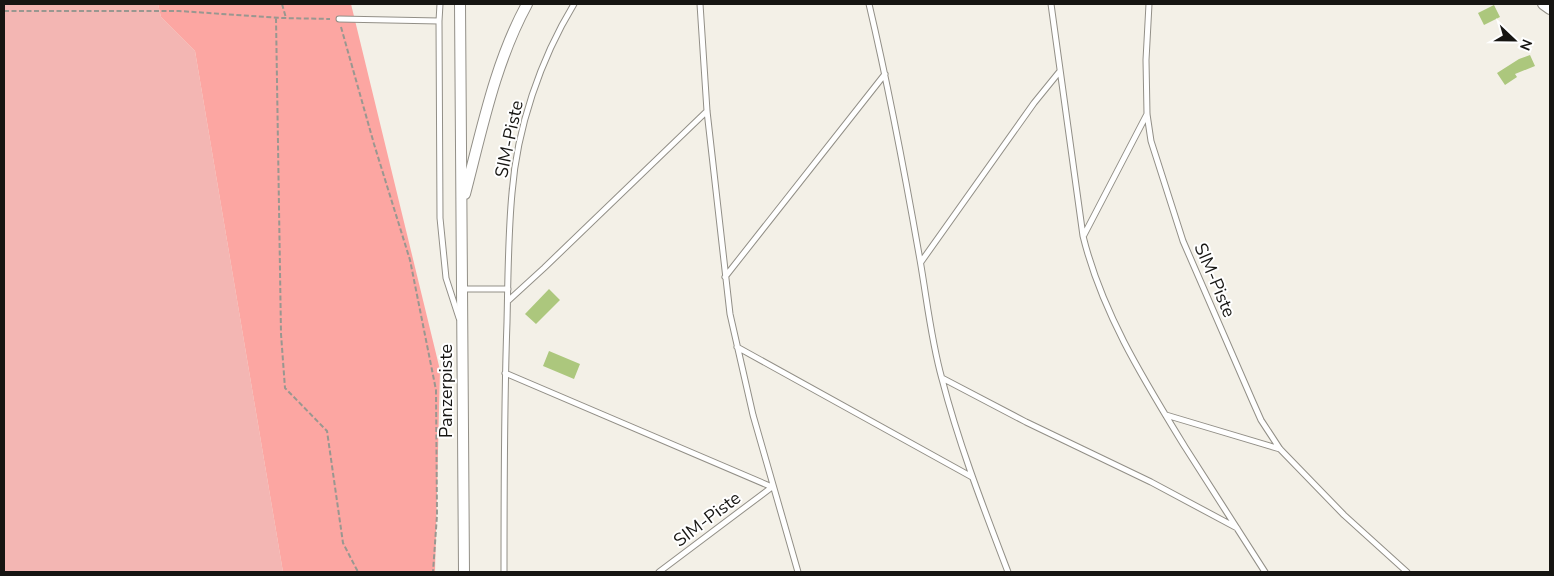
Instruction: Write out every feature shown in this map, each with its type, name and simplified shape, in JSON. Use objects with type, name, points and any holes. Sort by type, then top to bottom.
[{"type":"street","name":"Panzerpiste","points":[[460,4],[464,572]]},
{"type":"street","name":"Panzerpiste","points":[[461,209],[486,109],[502,58],[527,4]]},
{"type":"street","points":[[1543,4],[1550,9]]},
{"type":"lane","points":[[440,4],[440,218],[446,278],[462,328]]},
{"type":"lane","name":"SIM-Piste","points":[[504,572],[506,373],[512,192],[522,134],[533,94],[548,54],[574,4]]},
{"type":"lane","points":[[700,4],[707,111],[730,314],[772,487],[798,572]]},
{"type":"lane","points":[[870,4],[942,378],[972,477],[1008,572]]},
{"type":"lane","points":[[1051,4],[1083,236],[1090,263],[1104,300],[1142,376],[1264,572]]},
{"type":"lane","name":"SIM-Piste","points":[[1149,4],[1146,60],[1147,114],[1151,141],[1183,241],[1261,420],[1280,449],[1344,515],[1407,572]]},
{"type":"lane","points":[[339,19],[439,21]]},
{"type":"lane","points":[[920,262],[1034,103],[1060,71]]},
{"type":"lane","points":[[725,277],[885,74]]},
{"type":"lane","points":[[508,301],[707,111]]},
{"type":"lane","name":"SIM-Piste","points":[[1083,236],[1147,114]]},
{"type":"lane","points":[[462,289],[508,289]]},
{"type":"lane","points":[[737,347],[972,477]]},
{"type":"lane","name":"SIM-Piste","points":[[506,373],[772,487],[659,572]]},
{"type":"lane","points":[[942,378],[1026,422],[1151,482],[1237,528]]},
{"type":"lane","name":"SIM-Piste","points":[[1166,415],[1280,449]]},
{"type":"path","points":[[282,4],[286,18]]},
{"type":"path","points":[[4,11],[179,11],[276,18],[339,19],[374,144],[410,260],[436,390],[437,515],[433,572]]},
{"type":"path","points":[[276,18],[281,334],[285,388],[327,431],[342,543],[358,572]]},
{"type":"shaded area","points":[[4,4],[158,4],[161,17],[195,51],[283,572],[4,572]]},
{"type":"shaded area","points":[[158,4],[351,4],[440,370],[435,572],[283,572],[195,51],[161,17]]},
{"type":"building","points":[[1494,5],[1500,17],[1484,25],[1478,13]]},
{"type":"building","points":[[1530,55],[1535,66],[1515,74],[1517,77],[1505,85],[1497,73],[1519,59]]},
{"type":"building","points":[[549,289],[560,300],[536,324],[525,314]]},
{"type":"building","points":[[549,351],[580,364],[574,379],[543,366]]}]
